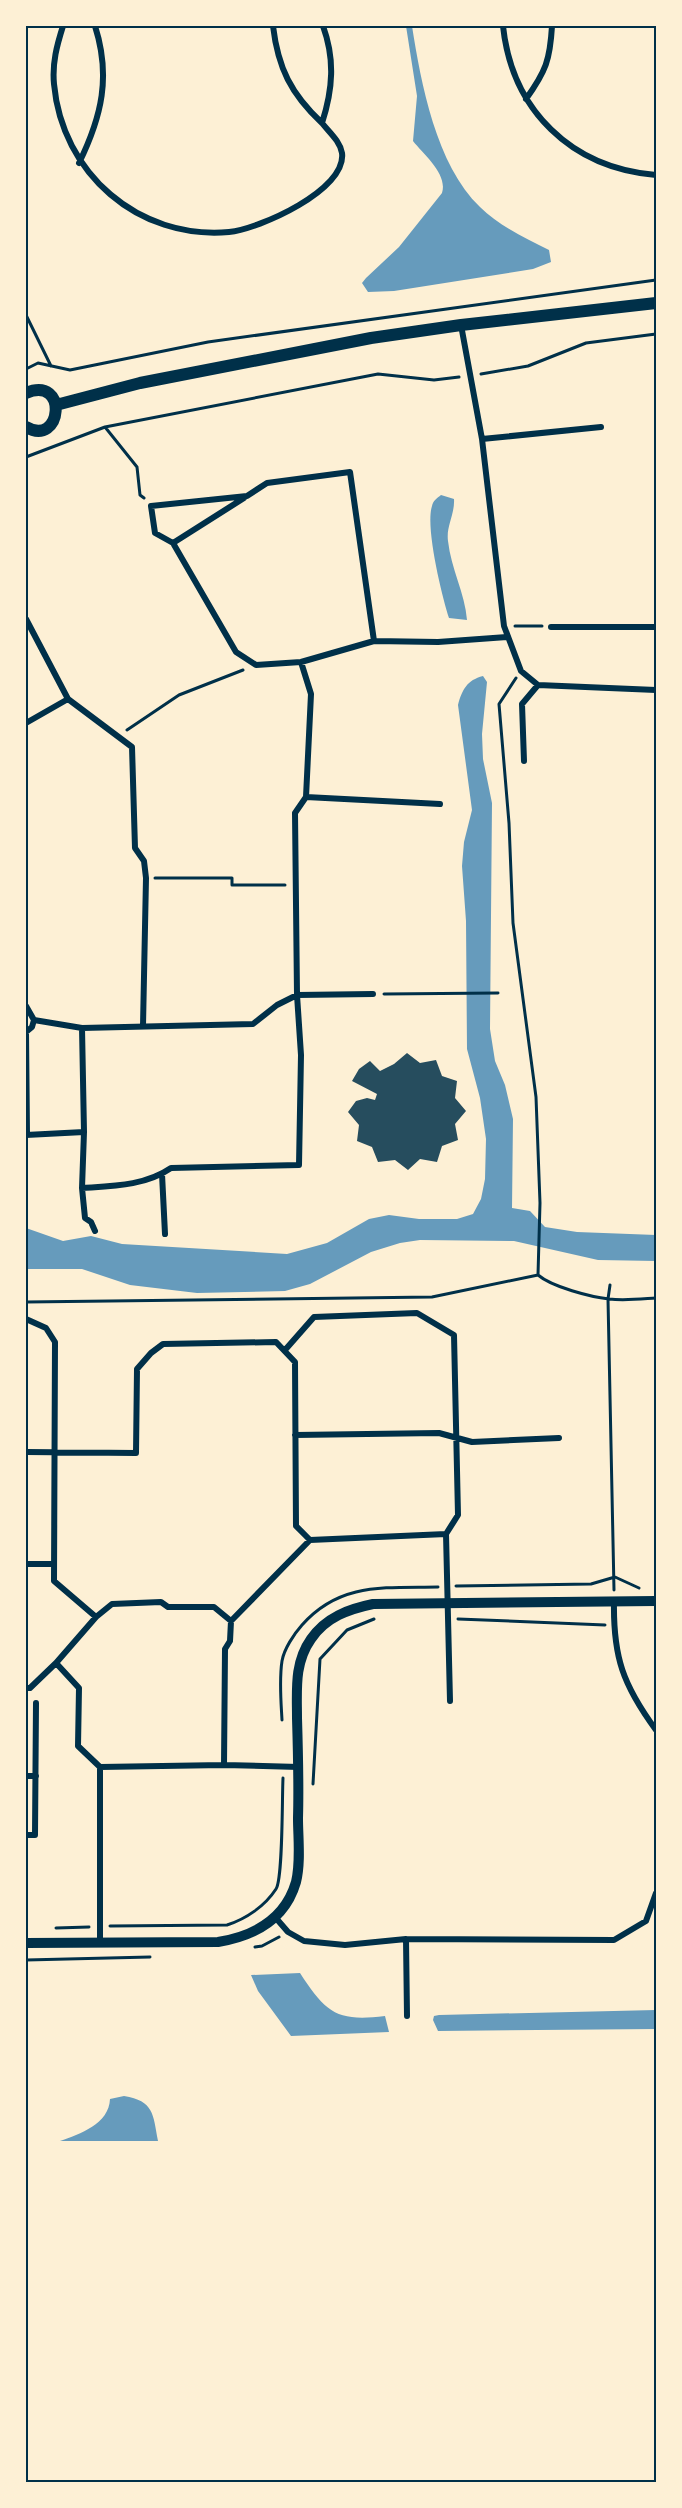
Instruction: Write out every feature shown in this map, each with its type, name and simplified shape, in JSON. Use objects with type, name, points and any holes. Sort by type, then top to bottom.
[{"type":"main road","points":[[56,405],[140,383],[371,338],[461,325],[657,303]]},
{"type":"main road","points":[[26,390],[41,390],[49,394],[56,405],[55,419],[50,425],[37,430],[26,427]]},
{"type":"street","points":[[63,26],[54,55],[54,82],[58,115],[79,163],[106,191],[133,212],[165,225],[194,231],[230,232],[270,220],[301,205],[326,186],[340,166],[342,155],[339,145],[291,89],[279,60],[273,26]]},
{"type":"street","points":[[79,163],[90,140],[104,94],[104,65],[95,26]]},
{"type":"street","points":[[322,123],[330,100],[333,68],[323,26]]},
{"type":"street","points":[[503,26],[506,50],[515,78],[526,99],[544,123],[569,145],[603,164],[634,173],[657,175]]},
{"type":"street","points":[[526,99],[542,76],[550,54],[552,26]]},
{"type":"street","points":[[461,325],[482,439],[504,626],[521,671],[538,685],[654,691],[657,698]]},
{"type":"street","points":[[482,439],[602,427]]},
{"type":"street","points":[[174,543],[267,483],[350,472],[374,641]]},
{"type":"street","points":[[247,496],[151,506],[155,533],[174,543],[236,652],[256,665],[301,662],[374,641],[438,642],[507,637]]},
{"type":"street","points":[[26,619],[68,699],[132,747],[135,848],[144,861],[146,878],[143,1026]]},
{"type":"street","points":[[551,627],[657,627]]},
{"type":"street","points":[[82,1188],[126,1186],[162,1174],[171,1168],[299,1165],[301,1055],[297,995],[295,813],[306,797],[311,694],[301,662]]},
{"type":"street","points":[[524,760],[522,704],[538,685]]},
{"type":"street","points":[[26,723],[68,699]]},
{"type":"street","points":[[306,797],[440,804]]},
{"type":"street","points":[[34,1020],[82,1028],[253,1023],[277,1005],[297,995],[373,994]]},
{"type":"street","points":[[26,1006],[34,1020],[32,1027],[26,1032],[26,1135],[84,1132]]},
{"type":"street","points":[[82,1028],[84,1132],[82,1188],[85,1218],[91,1222],[95,1231]]},
{"type":"street","points":[[162,1174],[165,1234]]},
{"type":"street","points":[[285,1350],[314,1317],[417,1313],[454,1335],[458,1515],[446,1534],[450,1701]]},
{"type":"street","points":[[26,1319],[46,1328],[55,1342],[54,1581],[96,1617]]},
{"type":"street","points":[[26,1452],[136,1453],[137,1369],[151,1353],[163,1344],[276,1342],[295,1362],[296,1526],[310,1540]]},
{"type":"street","points":[[295,1435],[440,1433],[472,1442],[559,1438]]},
{"type":"street","points":[[224,1765],[225,1649],[230,1641],[231,1621],[310,1540],[446,1534]]},
{"type":"street","points":[[26,1564],[54,1564]]},
{"type":"street","points":[[614,1601],[613,1625],[618,1663],[639,1706],[657,1730]]},
{"type":"street","points":[[26,1943],[218,1942],[243,1938],[275,1917],[288,1901],[296,1881],[299,1767],[296,1681],[301,1658],[311,1638],[330,1620],[349,1609],[373,1604],[447,1602],[657,1601]]},
{"type":"street","points":[[26,1688],[30,1688],[56,1663],[96,1617],[112,1604],[161,1602],[168,1607],[214,1607],[231,1621]]},
{"type":"street","points":[[56,1663],[79,1688],[78,1746],[100,1767],[224,1765],[299,1767]]},
{"type":"street","points":[[26,1835],[35,1835],[36,1703]]},
{"type":"street","points":[[100,1767],[100,1941]]},
{"type":"street","points":[[26,1776],[36,1776]]},
{"type":"street","points":[[275,1917],[288,1932],[304,1941],[345,1945],[406,1939],[614,1940],[646,1922],[657,1893]]},
{"type":"street","points":[[406,1939],[407,2016]]},
{"type":"path","points":[[26,369],[38,363],[70,370],[208,342],[657,280]]},
{"type":"path","points":[[26,315],[51,366]]},
{"type":"path","points":[[26,457],[105,427],[378,374],[435,380],[471,376],[528,366],[586,343],[657,334]]},
{"type":"path","points":[[105,427],[136,467],[140,495],[151,506]]},
{"type":"path","points":[[504,626],[551,627]]},
{"type":"path","points":[[118,736],[179,695],[256,665]]},
{"type":"path","points":[[521,671],[499,704],[509,823],[513,923],[536,1097],[540,1203],[538,1275]]},
{"type":"path","points":[[146,878],[232,878],[232,885],[296,885]]},
{"type":"path","points":[[373,994],[498,993]]},
{"type":"path","points":[[538,1275],[544,1281],[609,1299],[657,1298]]},
{"type":"path","points":[[26,1302],[432,1297],[538,1275]]},
{"type":"path","points":[[610,1285],[614,1601]]},
{"type":"path","points":[[282,1721],[282,1659],[296,1631],[311,1614],[331,1600],[350,1592],[371,1588],[591,1584],[615,1577],[640,1588]]},
{"type":"path","points":[[313,1791],[320,1659],[347,1630],[378,1617]]},
{"type":"path","points":[[447,1619],[613,1625]]},
{"type":"path","points":[[47,1928],[228,1925],[243,1919],[262,1905],[277,1888],[284,1767]]},
{"type":"path","points":[[251,1947],[262,1946],[288,1932]]},
{"type":"path","points":[[26,1960],[159,1957]]},
{"type":"water","points":[[406,26],[412,26],[426,97],[433,122],[452,169],[465,190],[487,214],[504,226],[549,250],[551,262],[533,269],[394,291],[368,292],[362,283],[399,247],[442,193],[442,179],[413,141],[417,96]]},
{"type":"water","points":[[441,495],[454,499],[448,541],[467,620],[449,618],[432,545],[430,516],[433,503]]},
{"type":"water","points":[[483,676],[487,682],[482,734],[483,759],[492,803],[490,1029],[495,1061],[505,1085],[513,1119],[512,1208],[530,1211],[545,1227],[577,1232],[656,1235],[656,1261],[598,1260],[514,1241],[420,1240],[400,1243],[371,1252],[310,1284],[285,1291],[197,1293],[130,1285],[82,1269],[26,1269],[26,1228],[63,1241],[91,1236],[122,1244],[287,1254],[327,1243],[369,1219],[389,1215],[419,1219],[457,1219],[473,1214],[481,1199],[485,1179],[486,1139],[480,1098],[467,1049],[466,921],[462,866],[464,842],[472,810],[458,705],[466,686]]},
{"type":"water","points":[[300,1973],[309,1987],[334,2012],[355,2017],[385,2016],[389,2032],[291,2036],[258,1991],[251,1975]]},
{"type":"water","points":[[656,2010],[656,2029],[438,2031],[433,2020],[434,2016],[439,2015]]},
{"type":"water","points":[[124,2096],[147,2105],[153,2116],[158,2141],[60,2141],[92,2127],[105,2115],[110,2099]]},
{"type":"building","points":[[407,1053],[420,1063],[436,1060],[442,1076],[457,1081],[455,1098],[466,1111],[455,1124],[458,1140],[442,1146],[437,1162],[420,1159],[408,1170],[395,1160],[378,1162],[372,1147],[357,1141],[359,1125],[348,1112],[356,1101],[367,1098],[375,1100],[377,1094],[352,1081],[359,1069],[370,1061],[380,1071],[394,1064]]}]
